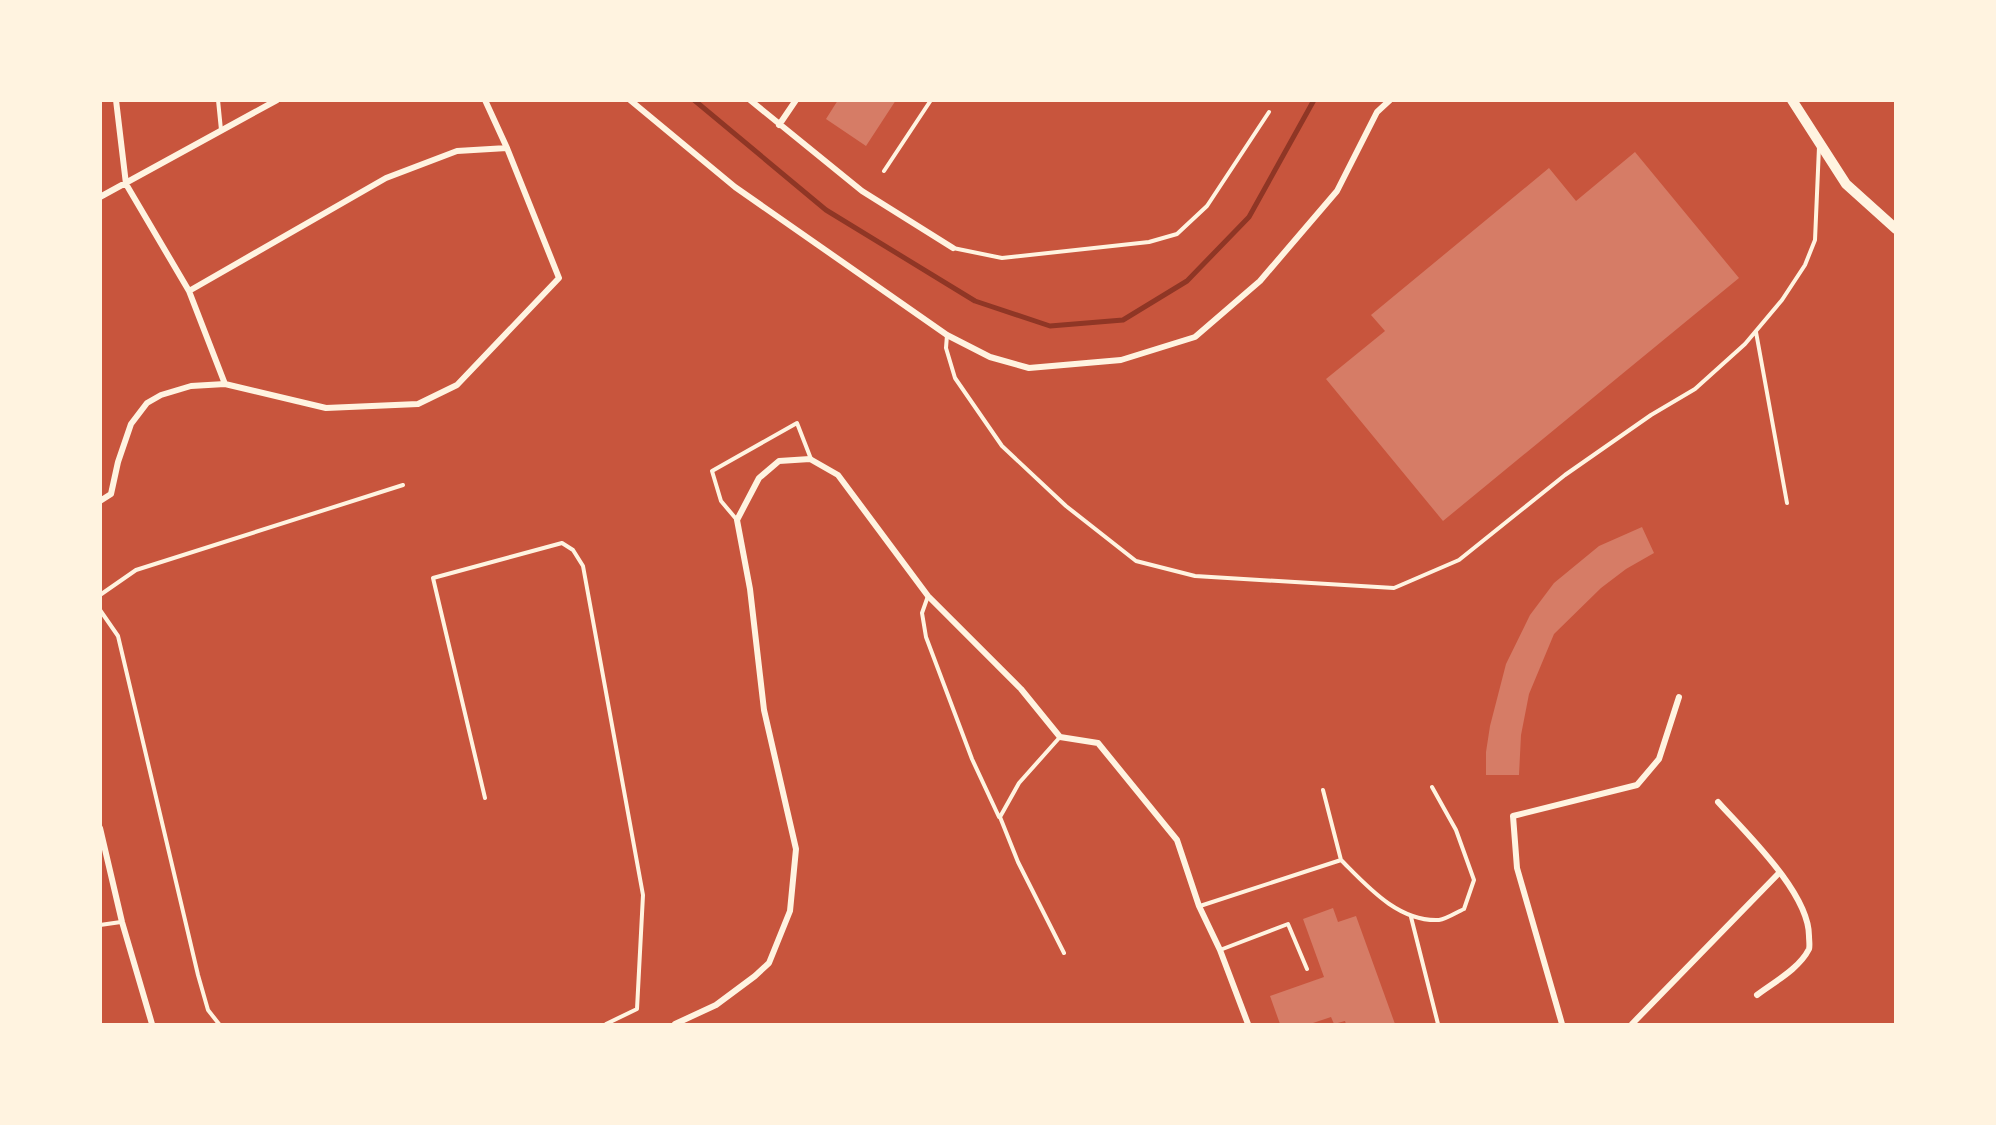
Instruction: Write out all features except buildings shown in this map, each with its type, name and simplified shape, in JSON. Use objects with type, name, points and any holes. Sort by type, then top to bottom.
[{"type":"street","points":[[116,100],[126,184],[189,291],[225,384]]},
{"type":"street","points":[[100,197],[277,100]]},
{"type":"street","points":[[100,501],[111,494],[118,462],[131,424],[147,403],[161,395],[191,386],[225,384],[326,408],[418,404],[457,385],[559,278],[507,148],[484,100]]},
{"type":"street","points":[[630,100],[735,187],[947,335],[990,357],[1029,368],[1120,360],[1195,337],[1260,281],[1337,191],[1377,112],[1390,100]]},
{"type":"street","points":[[750,100],[862,191],[953,248]]},
{"type":"street","points":[[780,124],[795,100]]},
{"type":"street","points":[[1792,100],[1846,184],[1896,229]]},
{"type":"street","points":[[189,291],[386,177],[457,151],[507,148]]},
{"type":"street","points":[[675,1024],[716,1005],[770,963],[790,910],[796,849],[764,710],[750,589],[737,520],[759,478],[779,461],[812,460],[838,475],[928,596],[1021,689],[1060,737],[1098,743],[1177,840],[1199,906],[1220,950],[1248,1024]]},
{"type":"street","points":[[1562,1024],[1517,868],[1513,816],[1637,785],[1659,759],[1679,697]]},
{"type":"street","points":[[1718,802],[1796,894],[1809,924],[1810,948],[1794,968],[1757,994]]},
{"type":"street","points":[[100,828],[122,922],[152,1024]]},
{"type":"street","points":[[1632,1024],[1779,873]]},
{"type":"lane","points":[[218,100],[221,131]]},
{"type":"lane","points":[[885,171],[931,100]]},
{"type":"lane","points":[[953,248],[1002,258],[1149,242],[1177,234],[1207,206],[1269,112]]},
{"type":"lane","points":[[947,335],[946,348],[955,378],[1002,446],[1066,506],[1136,561],[1195,576],[1394,588],[1459,560],[1565,475],[1651,415],[1695,389],[1745,344],[1782,300],[1804,265],[1815,240],[1820,143]]},
{"type":"lane","points":[[1756,331],[1787,503]]},
{"type":"lane","points":[[737,520],[721,501],[712,471],[797,423],[812,460]]},
{"type":"lane","points":[[100,595],[136,570],[403,485]]},
{"type":"lane","points":[[485,798],[433,578],[562,543],[573,550],[583,566],[643,896],[637,1009],[606,1024]]},
{"type":"lane","points":[[928,596],[922,613],[926,637],[972,759],[1018,862],[1064,952]]},
{"type":"lane","points":[[100,610],[118,636],[198,975],[208,1010],[219,1024]]},
{"type":"lane","points":[[1000,818],[1019,783],[1060,737]]},
{"type":"lane","points":[[1323,789],[1341,860],[1375,894],[1411,917],[1440,920],[1464,909],[1474,880],[1456,830],[1432,787]]},
{"type":"lane","points":[[1199,906],[1341,860]]},
{"type":"lane","points":[[1411,917],[1438,1024]]},
{"type":"lane","points":[[100,925],[122,922]]},
{"type":"lane","points":[[1220,950],[1288,924],[1306,969]]},
{"type":"waterway","points":[[694,100],[826,210],[975,301],[1050,326],[1123,320],[1187,281],[1249,217],[1314,100]]}]
